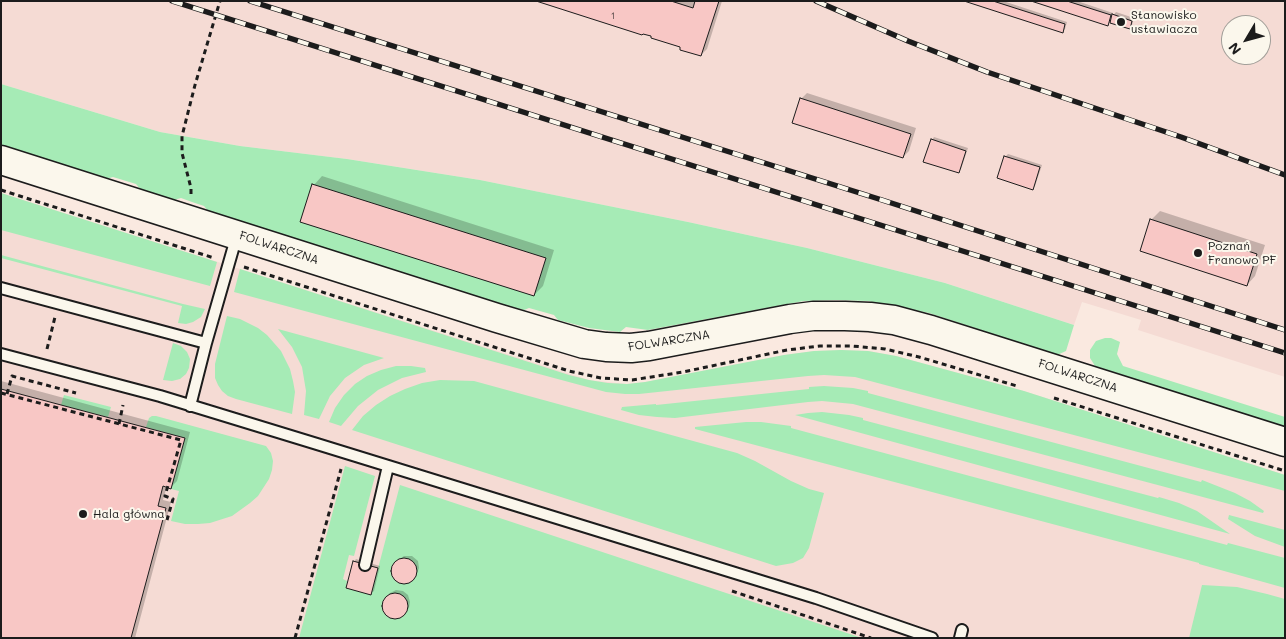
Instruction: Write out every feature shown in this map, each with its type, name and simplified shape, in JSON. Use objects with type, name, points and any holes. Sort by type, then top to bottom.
[{"type":"street","name":"FOLWARCZNA","points":[[1,160],[584,344],[625,348],[649,346],[813,316],[858,316],[894,320],[956,337],[1285,442]]},
{"type":"lane","points":[[190,406],[237,235]]},
{"type":"lane","points":[[1,288],[206,343]]},
{"type":"lane","points":[[1,354],[190,406],[388,466],[816,598],[932,638]]},
{"type":"lane","points":[[365,565],[388,466]]},
{"type":"path","points":[[188,219],[192,202],[191,188],[182,153],[182,136],[220,1]]},
{"type":"path","points":[[46,349],[56,312]]},
{"type":"path","points":[[7,394],[12,376],[85,395]]},
{"type":"path","points":[[1,393],[181,440],[165,496],[173,499],[167,520]]},
{"type":"path","points":[[119,424],[123,405],[132,407]]},
{"type":"path","points":[[295,638],[343,463]]},
{"type":"shaded area","points":[[1,1],[1285,1],[1285,377],[1138,330],[1141,320],[1082,302],[1074,325],[945,283],[807,248],[688,222],[480,180],[347,159],[240,146],[160,132],[1,84]]},
{"type":"shaded area","points":[[1,193],[589,380],[627,384],[784,355],[814,351],[869,351],[896,356],[1024,391],[1285,475],[1285,638],[1,638]]},
{"type":"green space","points":[[1,84],[160,132],[240,146],[347,159],[480,180],[807,248],[945,283],[1074,325],[1066,351],[1057,355],[929,313],[868,301],[804,301],[648,330],[626,327],[620,332],[589,328],[558,320],[554,315],[529,308],[524,310],[495,303],[208,211],[204,206],[181,198],[174,200],[141,190],[136,184],[113,177],[106,179],[1,146]]},
{"type":"green space","points":[[1,193],[217,262],[210,286],[1,230]]},
{"type":"green space","points":[[1,255],[205,309],[201,317],[193,322],[186,324],[178,323],[182,306],[1,258]]},
{"type":"green space","points":[[240,269],[569,375],[608,383],[627,384],[645,382],[814,351],[868,351],[896,356],[1024,391],[1285,475],[1285,491],[855,377],[808,376],[639,394],[606,392],[234,292]]},
{"type":"green space","points":[[227,316],[240,319],[258,328],[281,351],[290,369],[295,392],[292,414],[228,396],[218,385],[215,378],[215,364]]},
{"type":"green space","points":[[278,329],[384,358],[364,365],[345,378],[330,396],[319,419],[304,415],[306,391],[302,367],[292,347]]},
{"type":"green space","points":[[1111,338],[1120,342],[1117,354],[1123,366],[1285,417],[1285,427],[1095,366],[1090,358],[1090,350],[1096,341]]},
{"type":"green space","points":[[173,343],[181,346],[187,352],[190,359],[189,368],[180,379],[172,381],[163,380]]},
{"type":"green space","points":[[396,366],[425,368],[426,372],[402,378],[378,390],[358,406],[341,426],[329,422],[335,408],[355,384],[367,376]]},
{"type":"green space","points":[[440,380],[474,381],[737,453],[755,461],[791,481],[824,493],[809,548],[803,558],[793,563],[776,566],[352,430],[363,416],[390,396],[422,383]]},
{"type":"green space","points":[[824,386],[868,391],[868,393],[1201,482],[1202,480],[1235,493],[1264,511],[1263,513],[853,404],[822,401],[808,402],[675,418],[639,415],[621,410],[622,407],[656,405]]},
{"type":"green space","points":[[64,395],[111,407],[108,417],[61,405]]},
{"type":"green space","points":[[822,412],[863,418],[863,420],[1159,497],[1197,511],[1230,534],[795,415]]},
{"type":"green space","points":[[152,416],[266,446],[271,453],[273,461],[269,479],[258,496],[232,516],[210,523],[198,524],[171,521],[179,491],[171,489],[185,438],[146,427],[149,418]]},
{"type":"green space","points":[[746,422],[791,426],[791,428],[1227,545],[1228,543],[1285,558],[1285,588],[1199,563],[695,429],[695,427]]},
{"type":"green space","points":[[345,466],[375,476],[354,556],[349,555],[343,579],[347,581],[346,588],[371,595],[400,485],[862,638],[299,638]]},
{"type":"green space","points":[[1229,515],[1285,530],[1285,547],[1255,536],[1228,519]]},
{"type":"green space","points":[[1202,585],[1237,587],[1285,599],[1285,638],[1189,638]]},
{"type":"building","points":[[536,1],[671,1],[693,8],[695,1],[719,1],[701,56],[680,50],[680,47],[651,38],[651,36],[642,35]]},
{"type":"building","points":[[964,1],[993,1],[1065,24],[1063,33]]},
{"type":"building","points":[[1031,1],[1067,1],[1111,15],[1108,26]]},
{"type":"building","name":"Stanowisko ustawiacza","points":[[1112,14],[1132,21],[1130,29],[1110,23]]},
{"type":"building","points":[[800,98],[911,134],[903,158],[792,123]]},
{"type":"building","points":[[931,139],[966,151],[959,173],[923,162]]},
{"type":"building","points":[[1004,156],[1040,167],[1033,190],[997,178]]},
{"type":"building","points":[[312,184],[546,258],[534,296],[300,222]]},
{"type":"building","name":"Poznań Franowo PF","points":[[1150,219],[1257,254],[1247,286],[1140,251]]},
{"type":"building","name":"Hala główna","points":[[1,389],[185,438],[171,489],[163,486],[158,506],[166,508],[131,638],[1,638]]},
{"type":"building","points":[[404,558],[413,562],[417,571],[413,580],[404,584],[395,580],[391,571],[395,562]]},
{"type":"building","points":[[353,561],[378,568],[371,595],[346,588]]},
{"type":"building","points":[[395,593],[404,597],[408,606],[404,615],[395,619],[386,615],[382,606],[386,597]]},
{"type":"railway","points":[[172,1],[1285,353]]},
{"type":"railway","points":[[250,1],[882,200],[1285,330]]},
{"type":"railway","points":[[816,1],[908,41],[987,72],[1181,137],[1285,175]]},
{"type":"place","name":"Stanowisko ustawiacza","points":[[1121,22]]},
{"type":"place","name":"Poznań Franowo PF","points":[[1198,253]]},
{"type":"place","name":"Hala główna","points":[[83,514]]}]
